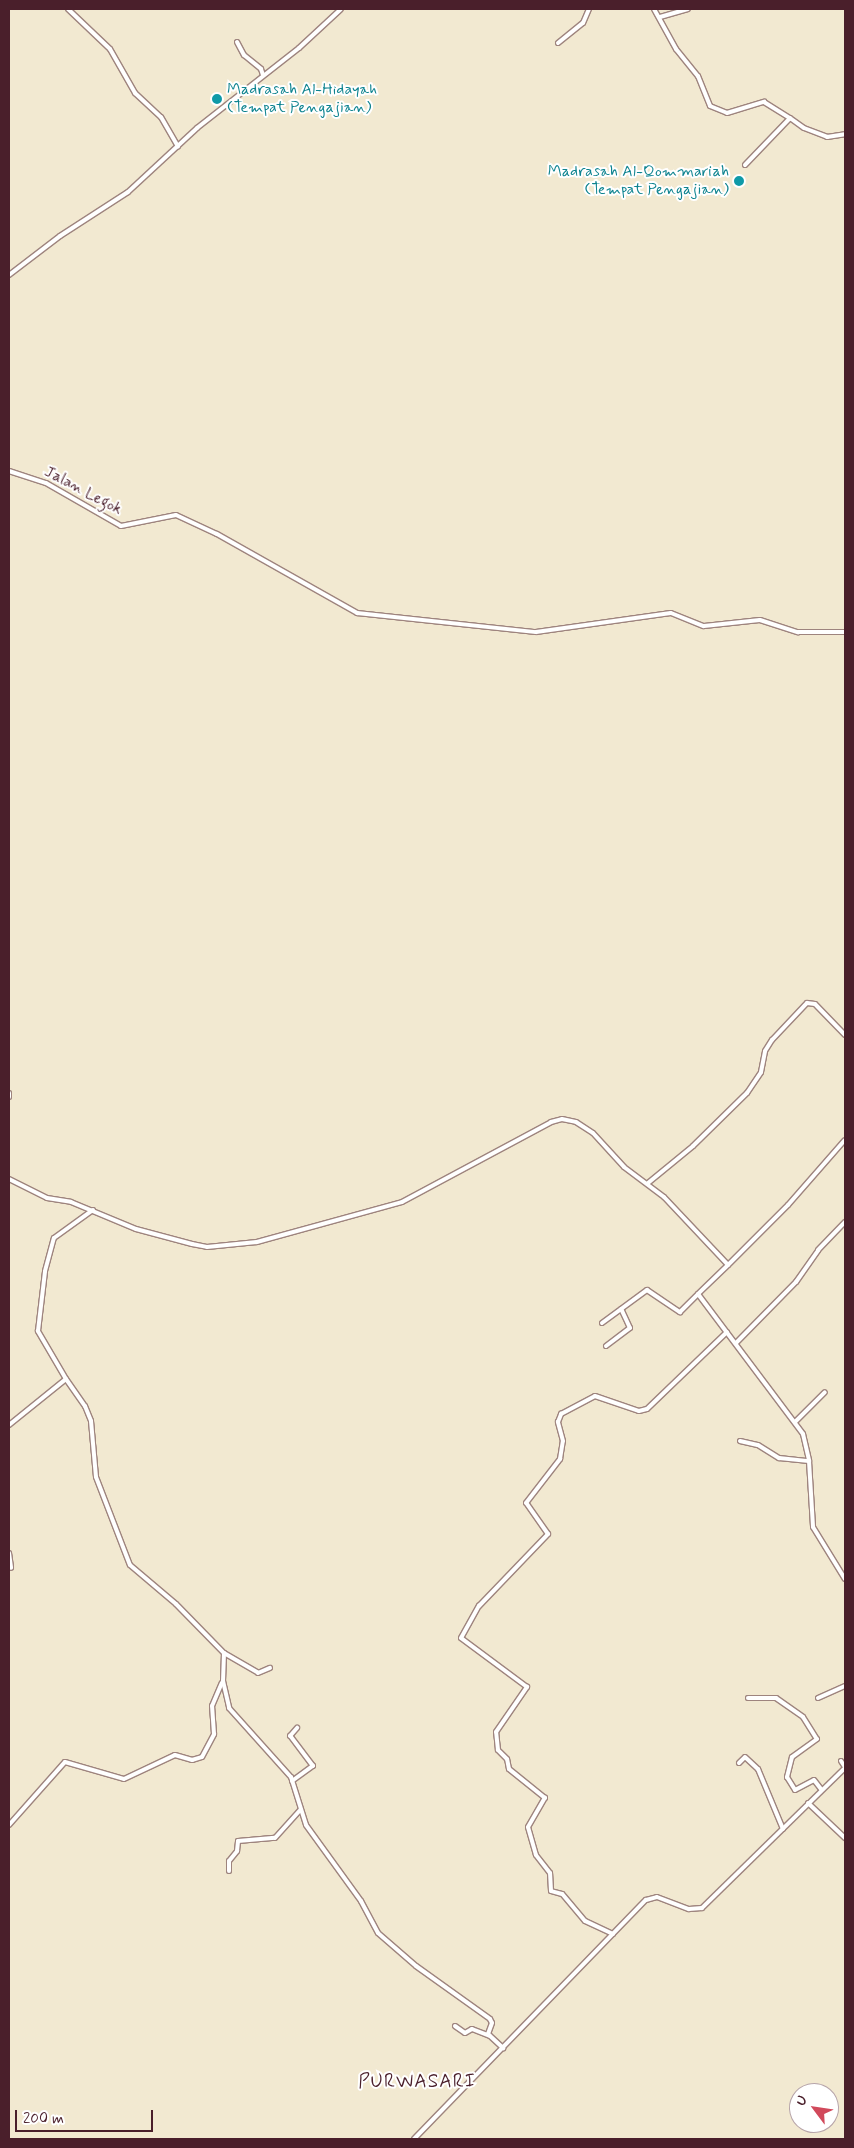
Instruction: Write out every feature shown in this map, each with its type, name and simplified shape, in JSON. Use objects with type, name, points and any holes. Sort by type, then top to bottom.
[{"type":"street","points":[[68,9],[110,49],[134,93],[161,117],[178,147]]},
{"type":"street","points":[[9,274],[60,236],[128,192],[263,75],[299,48],[341,9]]},
{"type":"street","points":[[558,43],[583,23],[589,9]]},
{"type":"street","points":[[654,9],[676,49],[698,76],[710,106],[726,113],[764,102],[804,128],[827,137],[845,134]]},
{"type":"street","points":[[660,17],[688,9]]},
{"type":"street","points":[[237,42],[244,56],[261,69],[263,75]]},
{"type":"street","points":[[744,165],[790,118]]},
{"type":"street","name":"Jalan Legok","points":[[9,472],[46,483],[121,526],[176,515],[230,542],[357,614],[374,617],[470,623],[536,632],[671,613],[704,626],[760,620],[800,632],[845,632]]},
{"type":"street","points":[[648,1183],[693,1146],[747,1093],[761,1072],[768,1046],[808,1003],[815,1004],[845,1035]]},
{"type":"street","points":[[9,1179],[47,1198],[93,1210],[136,1229],[192,1244],[207,1247],[257,1242],[402,1202],[551,1122],[562,1119],[589,1130],[624,1167],[648,1183],[728,1265]]},
{"type":"street","points":[[602,1323],[650,1290],[680,1312],[788,1205],[845,1140]]},
{"type":"street","points":[[93,1210],[54,1238],[45,1271],[38,1331],[66,1379],[85,1406],[91,1421],[96,1477],[130,1565],[176,1604],[224,1653],[258,1673],[270,1668]]},
{"type":"street","points":[[736,1343],[796,1282],[818,1250],[845,1222]]},
{"type":"street","points":[[698,1294],[803,1434],[809,1461],[813,1527],[845,1579]]},
{"type":"street","points":[[606,1346],[630,1328],[621,1309]]},
{"type":"street","points":[[613,1934],[584,1920],[563,1895],[551,1891],[549,1871],[536,1855],[528,1827],[545,1798],[509,1770],[507,1759],[497,1748],[496,1732],[527,1687],[461,1638],[477,1608],[548,1534],[544,1525],[526,1503],[560,1459],[563,1441],[558,1419],[561,1414],[595,1396],[645,1410],[727,1332]]},
{"type":"street","points":[[9,1425],[66,1379]]},
{"type":"street","points":[[794,1422],[825,1392]]},
{"type":"street","points":[[740,1441],[758,1445],[779,1458],[809,1461]]},
{"type":"street","points":[[9,1553],[11,1568]]},
{"type":"street","points":[[224,1653],[223,1681],[233,1714],[256,1736],[292,1781],[306,1825],[361,1901],[378,1933],[416,1966],[490,2018],[490,2036]]},
{"type":"street","points":[[9,1825],[65,1762],[124,1779],[144,1772],[175,1755],[192,1760],[202,1757],[214,1734],[212,1706],[223,1681]]},
{"type":"street","points":[[818,1698],[845,1686]]},
{"type":"street","points":[[748,1698],[776,1698],[803,1717],[817,1739],[792,1757],[786,1777],[795,1790],[814,1780],[821,1789]]},
{"type":"street","points":[[292,1781],[313,1766],[290,1736],[297,1728]]},
{"type":"street","points":[[739,1763],[745,1758],[758,1769],[783,1829]]},
{"type":"street","points":[[414,2139],[613,1934],[652,1897],[670,1900],[688,1909],[702,1908],[845,1767],[841,1761]]},
{"type":"street","points":[[808,1802],[845,1838]]},
{"type":"street","points":[[229,1871],[229,1860],[237,1851],[238,1842],[275,1838],[300,1810]]},
{"type":"street","points":[[455,2026],[465,2033],[472,2028],[490,2036],[504,2048]]},
{"type":"place","name":"Madrasah Al-Hidayah (Tempat Pengajian)","points":[[217,99]]},
{"type":"place","name":"Madrasah Al-Qommariah (Tempat Pengajian)","points":[[739,181]]},
{"type":"district","name":"PURWASARI","points":[[417,2082]]}]
